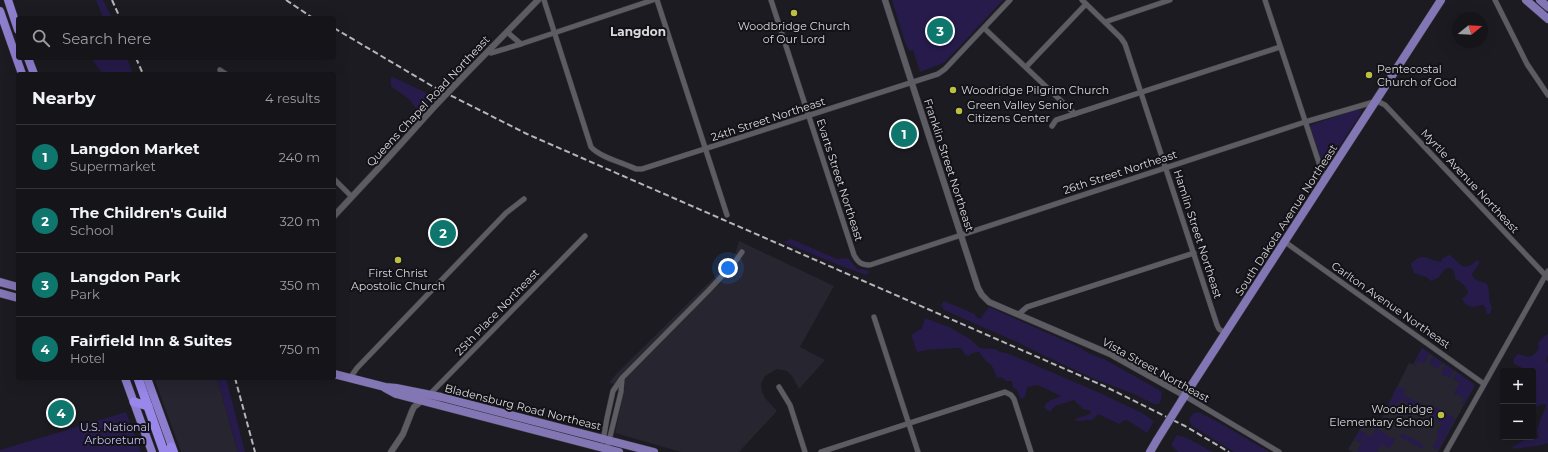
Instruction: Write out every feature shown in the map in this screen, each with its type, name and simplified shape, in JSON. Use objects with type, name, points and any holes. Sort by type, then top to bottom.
[{"type":"highway","points":[[8,0],[16,24]]},
{"type":"highway","points":[[0,11],[16,56]]},
{"type":"highway","points":[[10,38],[16,36]]},
{"type":"highway","points":[[17,60],[21,72]]},
{"type":"highway","points":[[29,60],[33,72]]},
{"type":"highway","points":[[126,380],[152,452]]},
{"type":"highway","points":[[139,380],[148,406],[170,451]]},
{"type":"highway","points":[[148,380],[170,451]]},
{"type":"highway","points":[[134,402],[148,406]]},
{"type":"main road","name":"South Dakota Avenue Northeast","points":[[1150,452],[1183,398],[1226,334],[1441,0]]},
{"type":"main road","points":[[1526,0],[1548,19]]},
{"type":"main road","points":[[1540,0],[1548,7]]},
{"type":"main road","points":[[0,282],[16,286]]},
{"type":"main road","points":[[0,293],[16,297]]},
{"type":"main road","name":"Bladensburg Road Northeast","points":[[336,374],[385,387],[430,394],[523,423]]},
{"type":"main road","name":"Bladensburg Road Northeast","points":[[385,387],[396,394],[422,401],[523,423],[605,444],[654,452]]},
{"type":"main road","name":"Bladensburg Road Northeast","points":[[605,444],[619,452]]},
{"type":"street","name":"Queens Chapel Road Northeast","points":[[336,214],[435,106],[538,0]]},
{"type":"street","points":[[544,0],[555,32]]},
{"type":"street","points":[[491,53],[653,0]]},
{"type":"street","points":[[657,0],[727,215]]},
{"type":"street","name":"Evarts Street Northeast","points":[[771,0],[854,255],[859,262],[870,265]]},
{"type":"street","name":"Franklin Street Northeast","points":[[885,0],[978,288],[989,302],[1019,314]]},
{"type":"street","points":[[1010,0],[984,28],[1075,114]]},
{"type":"street","points":[[1105,22],[1163,1],[1170,0]]},
{"type":"street","points":[[1265,0],[1325,181]]},
{"type":"street","points":[[1495,0],[1527,64],[1548,95]]},
{"type":"street","points":[[1026,67],[1084,2]]},
{"type":"street","name":"Hamlin Street Northeast","points":[[1084,2],[1121,38],[1125,44],[1217,325],[1219,329],[1226,334]]},
{"type":"street","name":"24th Street Northeast","points":[[555,32],[591,147],[594,151],[636,169],[642,170],[941,73],[984,28]]},
{"type":"street","points":[[507,32],[521,44]]},
{"type":"street","points":[[1052,126],[1056,120],[1280,47]]},
{"type":"street","name":"26th Street Northeast","points":[[870,265],[1305,122],[1377,101]]},
{"type":"street","name":"Myrtle Avenue Northeast","points":[[1377,101],[1385,105],[1547,275]]},
{"type":"street","points":[[336,181],[352,197]]},
{"type":"street","points":[[350,378],[357,368],[506,213],[524,199]]},
{"type":"street","name":"25th Place Northeast","points":[[391,452],[403,434],[412,411],[452,373],[585,236]]},
{"type":"street","name":"Carlton Avenue Northeast","points":[[1285,242],[1484,384]]},
{"type":"street","points":[[605,444],[621,392],[622,378],[735,262],[742,252]]},
{"type":"street","points":[[1019,314],[1024,308],[1194,253]]},
{"type":"street","points":[[1446,452],[1547,275]]},
{"type":"street","name":"Vista Street Northeast","points":[[1019,314],[1110,354],[1183,398],[1280,452]]},
{"type":"street","points":[[874,317],[918,452]]},
{"type":"street","points":[[779,387],[790,405],[805,452]]},
{"type":"street","points":[[822,452],[1007,392],[1014,399],[1032,452]]},
{"type":"shaded area","points":[[739,241],[834,286],[800,347],[825,360],[799,389],[792,376],[787,371],[777,369],[765,376],[761,384],[762,392],[765,398],[777,411],[739,452],[681,452],[615,433],[625,386],[609,383],[617,373],[734,258]]},
{"type":"shaded area","points":[[1422,348],[1475,385],[1438,452],[1352,452],[1348,449],[1365,421],[1377,428],[1409,363],[1413,364]]},
{"type":"shaded area","points":[[155,380],[218,380],[238,452],[181,452]]},
{"type":"green space","points":[[96,0],[103,0],[111,16],[102,16]]},
{"type":"green space","points":[[892,0],[1003,0],[944,63],[920,72],[913,50],[910,51],[906,45]]},
{"type":"green space","points":[[92,60],[128,60],[132,72],[102,72]]},
{"type":"green space","points":[[393,77],[433,96],[433,98],[421,110],[417,110],[410,100],[391,86],[391,78]]},
{"type":"green space","points":[[1358,109],[1361,110],[1361,113],[1327,166],[1324,167],[1310,127],[1311,125]]},
{"type":"green space","points":[[791,239],[837,259],[848,258],[857,269],[868,270],[869,273],[866,275],[783,242]]},
{"type":"green space","points":[[1449,255],[1460,265],[1465,267],[1471,265],[1477,260],[1479,261],[1479,264],[1472,275],[1476,280],[1487,284],[1492,308],[1490,314],[1487,314],[1483,305],[1473,307],[1466,305],[1462,299],[1468,293],[1467,290],[1465,286],[1455,278],[1454,271],[1451,268],[1445,269],[1438,278],[1431,281],[1426,277],[1414,273],[1411,264],[1415,260],[1425,257],[1440,262],[1443,258]]},
{"type":"green space","points":[[944,301],[975,314],[975,316],[980,319],[989,307],[1081,348],[1088,353],[1104,359],[1161,391],[1162,396],[1160,402],[1159,404],[1154,404],[1134,394],[1097,380],[944,310],[941,305]]},
{"type":"green space","points":[[925,318],[949,327],[970,339],[980,348],[995,349],[1000,352],[1007,353],[1100,393],[1142,413],[1154,421],[1147,433],[1129,421],[1125,420],[1119,424],[1098,414],[1092,420],[1076,421],[1075,419],[1090,414],[1091,411],[1083,409],[1074,400],[1055,406],[1051,411],[1048,411],[1045,408],[1045,405],[1049,401],[1061,396],[1038,385],[1027,387],[1025,397],[1021,399],[1016,389],[1013,388],[1012,381],[1006,381],[1001,377],[997,378],[992,366],[979,352],[972,353],[969,356],[965,355],[961,348],[957,348],[917,352],[911,335],[922,328]]},
{"type":"green space","points":[[1548,334],[1548,355],[1546,361],[1548,363],[1548,443],[1513,449],[1512,447],[1525,440],[1536,440],[1536,438],[1539,438],[1537,432],[1546,406],[1545,404],[1539,405],[1536,408],[1536,368],[1522,368],[1514,364],[1513,359],[1518,354],[1527,357],[1532,356],[1539,348],[1538,343]]},
{"type":"green space","points":[[1422,348],[1430,353],[1424,364],[1418,360],[1415,366],[1413,365]]},
{"type":"green space","points":[[1433,356],[1442,362],[1438,369],[1429,363]]},
{"type":"green space","points":[[1445,364],[1454,370],[1450,378],[1441,374]]},
{"type":"green space","points":[[1457,372],[1475,385],[1463,405],[1461,404],[1464,399],[1454,393],[1459,383],[1453,379]]},
{"type":"green space","points":[[218,380],[227,380],[245,452],[238,452]]},
{"type":"green space","points":[[1397,386],[1405,390],[1403,395],[1426,406],[1428,409],[1426,412],[1401,400],[1397,406],[1394,405],[1391,410],[1387,408]]},
{"type":"green space","points":[[1436,407],[1455,419],[1438,450],[1433,447],[1439,435],[1436,434],[1442,423],[1431,417]]},
{"type":"green space","name":"U.S. National Arboretum","points":[[126,412],[141,452],[0,452],[0,450]]},
{"type":"green space","points":[[1198,412],[1220,423],[1269,452],[1234,452],[1191,425],[1189,419],[1194,413]]},
{"type":"green space","points":[[1376,428],[1393,439],[1394,437],[1396,438],[1389,449],[1382,444],[1377,452],[1359,452],[1357,450],[1367,435],[1371,437]]},
{"type":"green space","points":[[1360,430],[1367,434],[1360,443],[1354,439]]},
{"type":"green space","points":[[1402,433],[1424,445],[1422,449],[1400,437]]},
{"type":"green space","points":[[1177,435],[1187,438],[1213,452],[1178,452],[1171,445]]},
{"type":"railway","points":[[112,0],[119,16]]},
{"type":"railway","points":[[286,0],[310,16]]},
{"type":"railway","points":[[336,29],[432,86],[527,134],[1104,386],[1185,426],[1229,452]]},
{"type":"railway","points":[[137,60],[142,72]]},
{"type":"railway","points":[[236,380],[255,452]]},
{"type":"place","name":"Woodbridge Church of Our Lord","points":[[794,13]]},
{"type":"place","name":"Langdon Park","points":[[940,31]]},
{"type":"place","name":"Pentecostal Church of God","points":[[1369,75]]},
{"type":"place","name":"Woodridge Pilgrim Church","points":[[953,90]]},
{"type":"place","name":"Green Valley Senior Citizens Center","points":[[959,111]]},
{"type":"place","name":"Langdon Market","points":[[904,134]]},
{"type":"place","name":"The Children's Guild","points":[[443,233]]},
{"type":"place","name":"First Christ Apostolic Church","points":[[398,260]]},
{"type":"place","name":"Fairfield Inn & Suites","points":[[61,413]]},
{"type":"place","name":"Woodridge Elementary School","points":[[1441,415]]},
{"type":"district","name":"Langdon","points":[[638,31]]}]
